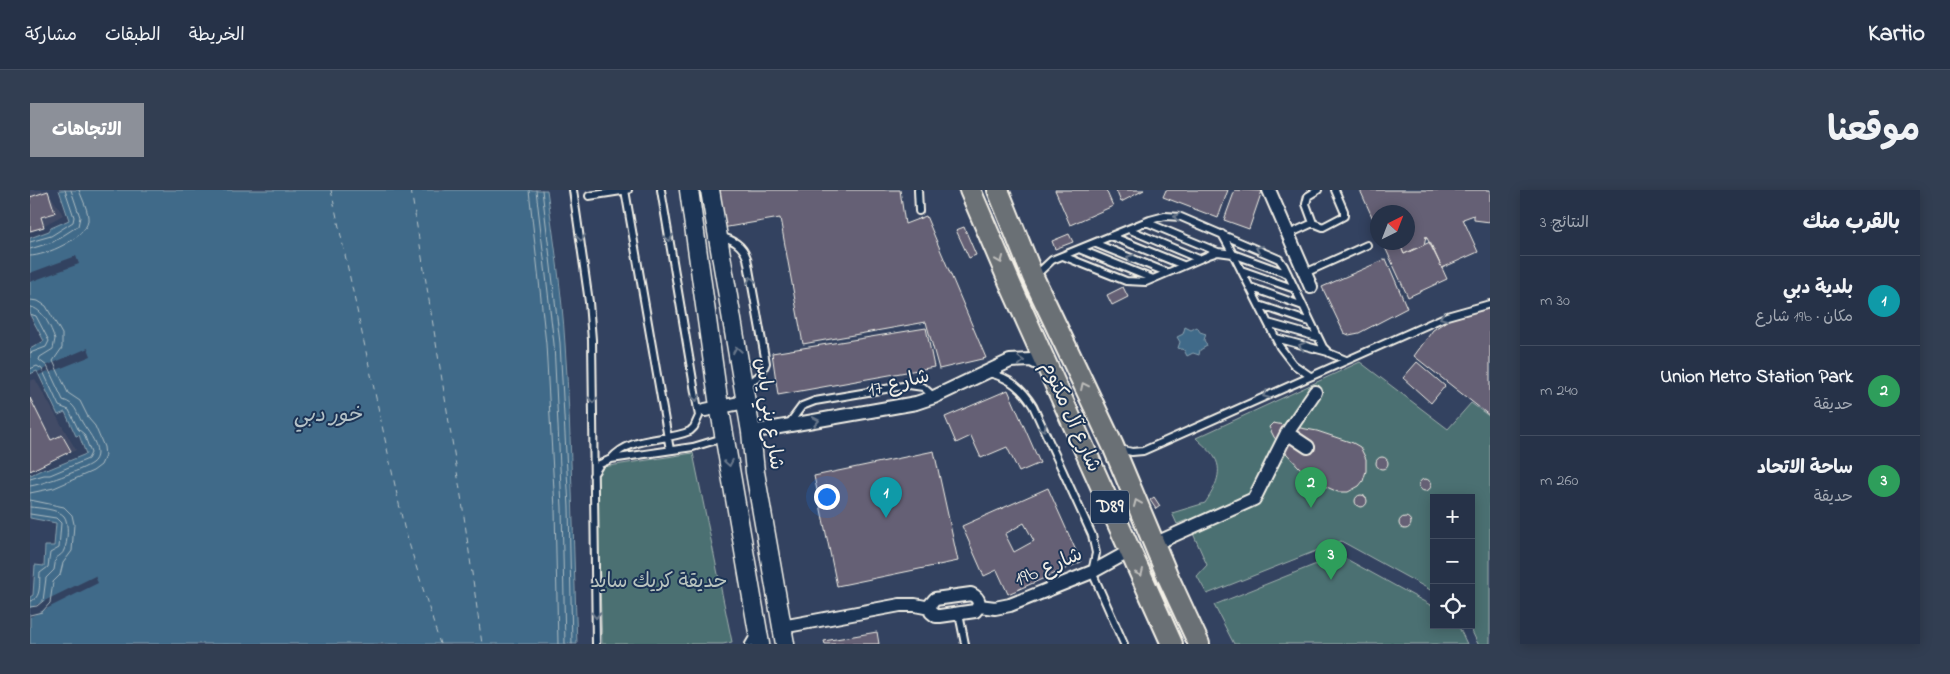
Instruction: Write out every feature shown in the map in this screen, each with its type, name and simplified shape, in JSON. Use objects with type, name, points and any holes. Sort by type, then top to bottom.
[{"type":"main road","points":[[689,190],[692,213],[702,243],[732,424],[735,430],[742,433],[751,432]]},
{"type":"main road","name":"شارع بني ياس","points":[[710,190],[718,235],[729,402],[725,438],[760,644]]},
{"type":"main road","name":"شارع آل مكتوم","points":[[970,190],[1048,369],[1172,644]]},
{"type":"main road","name":"شارع آل مكتوم","points":[[998,190],[1033,278],[1113,446],[1199,644]]},
{"type":"main road","points":[[1012,288],[1033,278]]},
{"type":"main road","name":"شارع بني ياس","points":[[751,432],[756,478],[784,635]]},
{"type":"main road","points":[[725,438],[736,442],[743,452],[762,570],[768,586],[777,600]]},
{"type":"street","points":[[1268,190],[1311,287]]},
{"type":"street","name":"شارع 17","points":[[751,432],[906,405],[934,397],[1010,361],[1020,359],[1035,362],[1048,369]]},
{"type":"street","points":[[1154,544],[1254,498],[1287,433],[1315,392]]},
{"type":"street","points":[[1287,433],[1308,447]]},
{"type":"street","name":"19b شارع","points":[[784,635],[900,605],[930,608],[931,612],[936,616],[975,612],[979,606],[995,608],[1010,605],[1092,572],[1130,550]]},
{"type":"street","points":[[930,608],[930,604],[935,600],[971,594],[978,598],[979,606]]},
{"type":"lane","points":[[573,190],[590,321],[596,644]]},
{"type":"lane","points":[[590,196],[627,190],[670,450]]},
{"type":"lane","points":[[611,459],[620,450],[632,444],[690,431],[699,416],[661,190]]},
{"type":"lane","points":[[918,190],[919,212]]},
{"type":"lane","points":[[1318,190],[1310,194],[1306,201],[1313,223],[1323,228],[1344,216],[1344,211],[1335,190]]},
{"type":"lane","points":[[1033,278],[1052,260],[1146,222],[1165,216],[1181,217],[1276,257],[1282,262],[1317,338],[1329,353]]},
{"type":"lane","points":[[1146,222],[1218,252],[1233,254],[1288,274]]},
{"type":"lane","points":[[1289,234],[1313,223]]},
{"type":"lane","points":[[1128,229],[1199,259]]},
{"type":"lane","points":[[1222,234],[1286,356],[1293,364],[1310,376]]},
{"type":"lane","points":[[718,235],[739,244],[744,250],[766,363],[764,371],[729,402]]},
{"type":"lane","points":[[1111,236],[1183,265]]},
{"type":"lane","points":[[1094,243],[1166,272]]},
{"type":"lane","points":[[1305,273],[1367,245]]},
{"type":"lane","points":[[1079,249],[1153,279]]},
{"type":"lane","points":[[1063,256],[1126,281],[1146,282],[1166,272],[1218,252]]},
{"type":"lane","points":[[1241,270],[1295,289]]},
{"type":"lane","points":[[1250,287],[1303,306]]},
{"type":"lane","points":[[1113,446],[1132,452],[1143,450],[1447,316],[1490,304]]},
{"type":"lane","points":[[1259,305],[1310,322]]},
{"type":"lane","points":[[1268,323],[1317,338]]},
{"type":"lane","points":[[1276,338],[1329,353],[1346,360]]},
{"type":"lane","points":[[987,373],[998,375],[1014,383],[1027,396],[1033,406],[1095,544],[1096,559],[1092,572],[1124,644]]},
{"type":"lane","points":[[787,426],[802,406],[815,401],[909,385],[924,387],[934,397]]},
{"type":"lane","points":[[593,475],[600,464],[611,459],[704,444],[725,438]]},
{"type":"lane","points":[[632,444],[634,455]]},
{"type":"lane","points":[[959,614],[965,644]]},
{"type":"lane","points":[[749,644],[757,625]]},
{"type":"shaded area","points":[[30,190],[47,190],[63,215],[30,233]]},
{"type":"shaded area","points":[[35,379],[76,450],[30,471],[30,381]]},
{"type":"green space","points":[[1360,362],[1448,429],[1471,403],[1490,417],[1490,644],[1478,644],[1471,629],[1475,629],[1475,494],[1430,494],[1430,590],[1341,541],[1207,594],[1197,576],[1207,565],[1187,520],[1177,524],[1172,513],[1205,503],[1218,476],[1215,458],[1196,438]]},
{"type":"green space","name":"حديقة كريك سايد","points":[[693,453],[732,642],[723,644],[602,644],[596,468]]},
{"type":"green space","points":[[1339,555],[1430,605],[1430,629],[1460,629],[1467,644],[1234,644],[1214,605]]},
{"type":"water","name":"خور دبي","points":[[59,190],[547,190],[560,286],[565,344],[571,456],[577,644],[30,644],[30,597],[33,595],[35,565],[44,566],[45,546],[54,546],[56,523],[30,518],[30,473],[31,475],[45,468],[47,470],[86,454],[79,435],[76,436],[65,412],[58,415],[37,371],[30,374],[30,349],[44,341],[30,315],[30,238],[49,231],[51,228],[69,220]]},
{"type":"water","points":[[1185,327],[1191,330],[1197,327],[1200,332],[1206,334],[1204,340],[1207,346],[1200,350],[1199,355],[1193,353],[1187,356],[1184,350],[1178,348],[1180,342],[1177,337],[1183,334]]},
{"type":"pier","points":[[76,256],[79,264],[30,282],[30,273]]},
{"type":"pier","points":[[88,348],[91,356],[49,373],[48,371],[39,375],[38,372],[47,368],[46,366]]},
{"type":"pier","points":[[95,576],[98,583],[30,617],[30,608]]},
{"type":"building","points":[[715,190],[900,190],[905,224],[926,216],[986,358],[939,369],[926,322],[803,344],[780,218],[722,228]]},
{"type":"building","points":[[1055,190],[1106,190],[1113,206],[1070,225]]},
{"type":"building","points":[[1116,190],[1144,190],[1121,202]]},
{"type":"building","points":[[1166,190],[1228,190],[1218,218],[1163,197]]},
{"type":"building","points":[[1235,190],[1262,191],[1249,229],[1224,220]]},
{"type":"building","points":[[1360,190],[1490,190],[1490,222],[1474,220],[1474,215],[1463,219],[1478,252],[1442,268],[1426,236],[1424,245],[1415,249],[1415,205],[1370,205],[1370,212]]},
{"type":"building","points":[[48,191],[55,213],[41,217],[44,227],[30,231],[30,197]]},
{"type":"building","points":[[964,227],[976,255],[969,258],[956,230]]},
{"type":"building","points":[[1069,234],[1073,242],[1055,249],[1052,241]]},
{"type":"building","points":[[1430,242],[1447,279],[1408,297],[1386,250],[1402,250],[1404,254]]},
{"type":"building","points":[[1402,250],[1413,250],[1404,254]]},
{"type":"building","points":[[1386,259],[1407,308],[1359,333],[1349,335],[1344,333],[1322,287]]},
{"type":"building","points":[[1123,287],[1128,297],[1112,305],[1107,295]]},
{"type":"building","points":[[1485,307],[1490,308],[1490,416],[1414,356],[1433,330],[1451,318]]},
{"type":"building","points":[[926,328],[934,367],[778,395],[772,353]]},
{"type":"building","points":[[1417,362],[1445,386],[1431,403],[1403,378]]},
{"type":"building","points":[[1008,390],[1040,463],[1019,472],[1007,447],[981,458],[971,436],[956,443],[945,417]]},
{"type":"building","points":[[30,398],[51,440],[62,435],[71,451],[30,471]]},
{"type":"building","points":[[1273,423],[1317,431],[1360,447],[1366,459],[1366,471],[1363,481],[1359,486],[1348,492],[1338,492],[1311,480],[1274,437],[1269,427]]},
{"type":"building","points":[[934,451],[958,561],[837,586],[814,476]]},
{"type":"building","points":[[1382,457],[1388,463],[1382,469],[1376,463]]},
{"type":"building","points":[[1425,479],[1431,485],[1425,491],[1419,485]]},
{"type":"building","points":[[1048,488],[1081,562],[1008,594],[997,570],[984,576],[962,526]],"holes":[[[1024,523],[1034,541],[1014,552],[1005,534]]]},
{"type":"building","points":[[1361,495],[1367,501],[1361,507],[1355,501]]},
{"type":"building","points":[[1154,497],[1160,506],[1156,509],[1150,500]]},
{"type":"building","points":[[1405,517],[1411,523],[1405,529],[1399,523]]},
{"type":"building","points":[[877,632],[879,644],[825,644],[824,641]]},
{"type":"ferry route","points":[[331,190],[404,527],[440,644]]},
{"type":"ferry route","points":[[411,190],[462,502],[482,644]]},
{"type":"place","name":"Union Metro Station Park","points":[[1311,508]]},
{"type":"place","name":"بلدية دبي","points":[[886,518]]},
{"type":"place","name":"ساحة الاتحاد","points":[[1331,580]]}]
